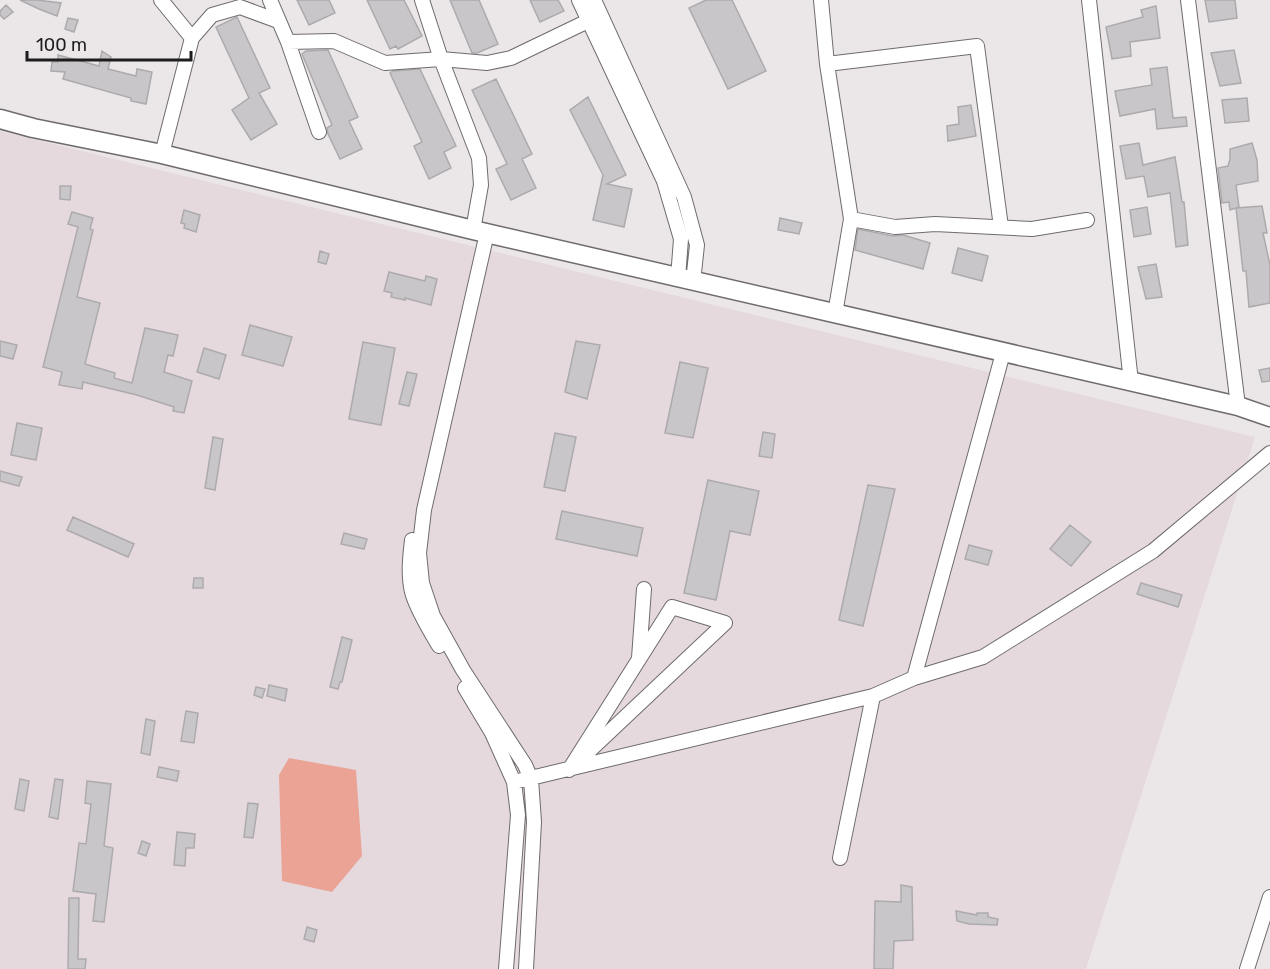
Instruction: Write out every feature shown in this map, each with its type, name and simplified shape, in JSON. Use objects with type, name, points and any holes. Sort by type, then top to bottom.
[{"type":"main road","points":[[0,119],[33,128],[162,154],[480,232],[1238,406],[1270,417]]},
{"type":"street","points":[[161,0],[192,38]]},
{"type":"street","points":[[270,0],[288,42],[319,132]]},
{"type":"street","points":[[422,0],[441,58],[479,158],[481,185],[480,232],[424,510],[419,553],[422,583],[433,616],[463,670],[525,765],[531,779],[534,822],[526,969]]},
{"type":"street","points":[[579,0],[664,181],[681,238],[686,280]]},
{"type":"street","points":[[594,0],[684,197],[697,244],[686,280]]},
{"type":"street","points":[[821,0],[827,64],[850,219],[835,314]]},
{"type":"street","points":[[1089,0],[1131,382]]},
{"type":"street","points":[[1188,0],[1238,406]]},
{"type":"street","points":[[162,154],[192,38],[212,15],[240,7],[279,21]]},
{"type":"street","points":[[288,42],[334,41],[385,63],[441,58],[487,63],[511,58],[588,21]]},
{"type":"street","points":[[827,64],[977,46],[1001,227]]},
{"type":"street","points":[[850,219],[895,227],[935,224],[1032,229],[1087,220]]},
{"type":"street","points":[[914,678],[1003,353]]},
{"type":"street","points":[[514,782],[873,696],[914,678],[982,657],[1153,551],[1270,453]]},
{"type":"street","points":[[424,510],[413,536],[410,558],[412,592],[427,626],[492,733],[514,782],[518,815],[506,969]]},
{"type":"street","points":[[638,660],[644,589]]},
{"type":"street","points":[[672,608],[725,623],[569,770],[672,608]]},
{"type":"street","points":[[840,858],[873,696]]},
{"type":"street","points":[[1247,969],[1270,897]]},
{"type":"shaded area","points":[[0,131],[1255,437],[1086,969],[0,969]]},
{"type":"shaded area","points":[[289,758],[356,770],[362,856],[332,892],[282,881],[279,775]]},
{"type":"building","points":[[20,0],[37,0],[61,3],[57,16]]},
{"type":"building","points":[[297,0],[329,0],[335,13],[309,25]]},
{"type":"building","points":[[367,0],[404,0],[422,36],[398,49],[396,46],[390,49]]},
{"type":"building","points":[[450,0],[479,0],[498,44],[472,53]]},
{"type":"building","points":[[530,0],[558,0],[564,11],[540,22]]},
{"type":"building","points":[[706,0],[732,0],[766,71],[728,89],[689,8]]},
{"type":"building","points":[[1205,0],[1235,0],[1237,18],[1209,22]]},
{"type":"building","points":[[6,5],[13,12],[4,19],[0,11]]},
{"type":"building","points":[[1156,6],[1160,38],[1130,42],[1131,56],[1112,59],[1106,27],[1143,17],[1141,10]]},
{"type":"building","points":[[237,17],[270,88],[259,93],[277,124],[251,140],[232,110],[249,98],[216,27]]},
{"type":"building","points":[[68,18],[78,20],[74,32],[65,29]]},
{"type":"building","points":[[328,50],[358,117],[349,121],[362,149],[340,159],[328,134],[327,128],[332,125],[302,54],[306,51]]},
{"type":"building","points":[[1234,50],[1241,83],[1220,86],[1211,53]]},
{"type":"building","points":[[102,51],[111,57],[108,69],[136,76],[137,69],[152,72],[146,104],[63,79],[65,72],[51,71],[52,62],[58,62],[58,55],[99,66]]},
{"type":"building","points":[[1167,67],[1173,118],[1186,117],[1187,126],[1157,129],[1155,109],[1120,116],[1115,91],[1152,85],[1150,69]]},
{"type":"building","points":[[420,69],[456,146],[444,152],[451,168],[429,179],[414,146],[422,142],[390,73]]},
{"type":"building","points":[[496,79],[532,154],[522,159],[536,188],[511,200],[496,169],[507,164],[472,90]]},
{"type":"building","points":[[588,97],[626,175],[607,184],[632,189],[624,227],[593,220],[603,175],[570,110]]},
{"type":"building","points":[[1247,98],[1249,121],[1225,123],[1222,100]]},
{"type":"building","points":[[971,105],[976,136],[948,141],[947,126],[959,124],[958,107]]},
{"type":"building","points":[[1139,143],[1143,165],[1175,157],[1182,202],[1184,202],[1188,245],[1176,247],[1170,193],[1148,197],[1144,176],[1126,179],[1120,146]]},
{"type":"building","points":[[1252,143],[1257,160],[1258,181],[1236,185],[1239,207],[1230,210],[1229,202],[1222,203],[1218,168],[1228,166],[1230,149]]},
{"type":"building","points":[[60,186],[71,186],[70,200],[60,199]]},
{"type":"building","points":[[1262,206],[1267,233],[1263,233],[1270,265],[1270,303],[1249,307],[1236,208]]},
{"type":"building","points":[[1147,207],[1151,234],[1134,237],[1130,210]]},
{"type":"building","points":[[184,210],[200,215],[196,232],[184,228],[185,224],[181,223]]},
{"type":"building","points":[[72,212],[93,218],[90,229],[93,230],[77,297],[100,303],[85,364],[115,373],[114,378],[132,383],[145,328],[178,335],[173,356],[168,355],[164,372],[192,381],[184,413],[173,411],[174,407],[137,395],[83,382],[82,389],[59,385],[62,372],[43,367],[78,227],[68,224]]},
{"type":"building","points":[[780,218],[802,223],[799,234],[778,230]]},
{"type":"building","points":[[858,229],[893,236],[903,235],[930,243],[923,269],[855,250]]},
{"type":"building","points":[[958,248],[988,256],[982,281],[952,273]]},
{"type":"building","points":[[320,251],[329,254],[326,264],[318,262]]},
{"type":"building","points":[[1156,264],[1162,297],[1146,299],[1138,267]]},
{"type":"building","points":[[389,272],[425,281],[426,276],[437,279],[431,305],[391,297],[392,293],[384,291]]},
{"type":"building","points":[[250,325],[292,337],[283,366],[242,355]]},
{"type":"building","points":[[0,341],[17,345],[13,359],[0,356]]},
{"type":"building","points":[[576,341],[600,345],[587,399],[565,392]]},
{"type":"building","points":[[363,342],[395,348],[381,425],[349,419]]},
{"type":"building","points":[[204,348],[226,355],[219,379],[197,372]]},
{"type":"building","points":[[680,362],[708,368],[693,438],[665,433]]},
{"type":"building","points":[[1270,368],[1270,381],[1262,382],[1259,370]]},
{"type":"building","points":[[407,372],[417,374],[409,406],[399,404]]},
{"type":"building","points":[[17,423],[42,428],[36,460],[11,455]]},
{"type":"building","points":[[763,432],[775,434],[772,458],[759,456]]},
{"type":"building","points":[[555,433],[576,437],[565,491],[544,487]]},
{"type":"building","points":[[213,437],[223,439],[215,490],[205,488]]},
{"type":"building","points":[[0,471],[22,477],[19,486],[0,481]]},
{"type":"building","points":[[708,480],[759,491],[750,535],[730,531],[716,600],[684,593]]},
{"type":"building","points":[[868,485],[895,489],[863,626],[839,620]]},
{"type":"building","points":[[562,511],[643,528],[637,556],[556,539]]},
{"type":"building","points":[[73,517],[134,544],[128,557],[67,530]]},
{"type":"building","points":[[1070,525],[1091,542],[1071,566],[1050,549]]},
{"type":"building","points":[[344,533],[367,539],[364,549],[341,544]]},
{"type":"building","points":[[969,545],[992,551],[988,565],[965,559]]},
{"type":"building","points":[[194,578],[203,578],[203,588],[193,588]]},
{"type":"building","points":[[1141,583],[1182,595],[1178,607],[1137,594]]},
{"type":"building","points":[[342,637],[352,640],[342,682],[338,689],[330,687]]},
{"type":"building","points":[[269,685],[287,689],[285,701],[267,696]]},
{"type":"building","points":[[256,687],[265,689],[262,698],[254,695]]},
{"type":"building","points":[[186,711],[198,713],[194,743],[181,741]]},
{"type":"building","points":[[146,719],[155,721],[150,755],[141,753]]},
{"type":"building","points":[[159,767],[179,771],[177,781],[157,777]]},
{"type":"building","points":[[20,779],[29,781],[24,811],[15,809]]},
{"type":"building","points":[[55,779],[63,780],[58,819],[49,817]]},
{"type":"building","points":[[87,781],[111,784],[104,846],[113,848],[104,922],[93,921],[96,894],[73,891],[79,843],[86,844],[91,804],[85,803]]},
{"type":"building","points":[[248,803],[258,804],[253,838],[244,837]]},
{"type":"building","points":[[177,832],[195,834],[194,848],[186,848],[185,866],[174,865]]},
{"type":"building","points":[[142,841],[150,844],[146,856],[138,853]]},
{"type":"building","points":[[901,885],[912,887],[913,940],[894,941],[893,969],[874,969],[875,901],[901,902]]},
{"type":"building","points":[[69,898],[79,898],[78,959],[86,959],[85,969],[68,969]]},
{"type":"building","points":[[956,911],[977,915],[977,913],[988,913],[988,917],[998,919],[997,925],[957,921]]},
{"type":"building","points":[[307,927],[317,930],[314,942],[304,939]]}]
